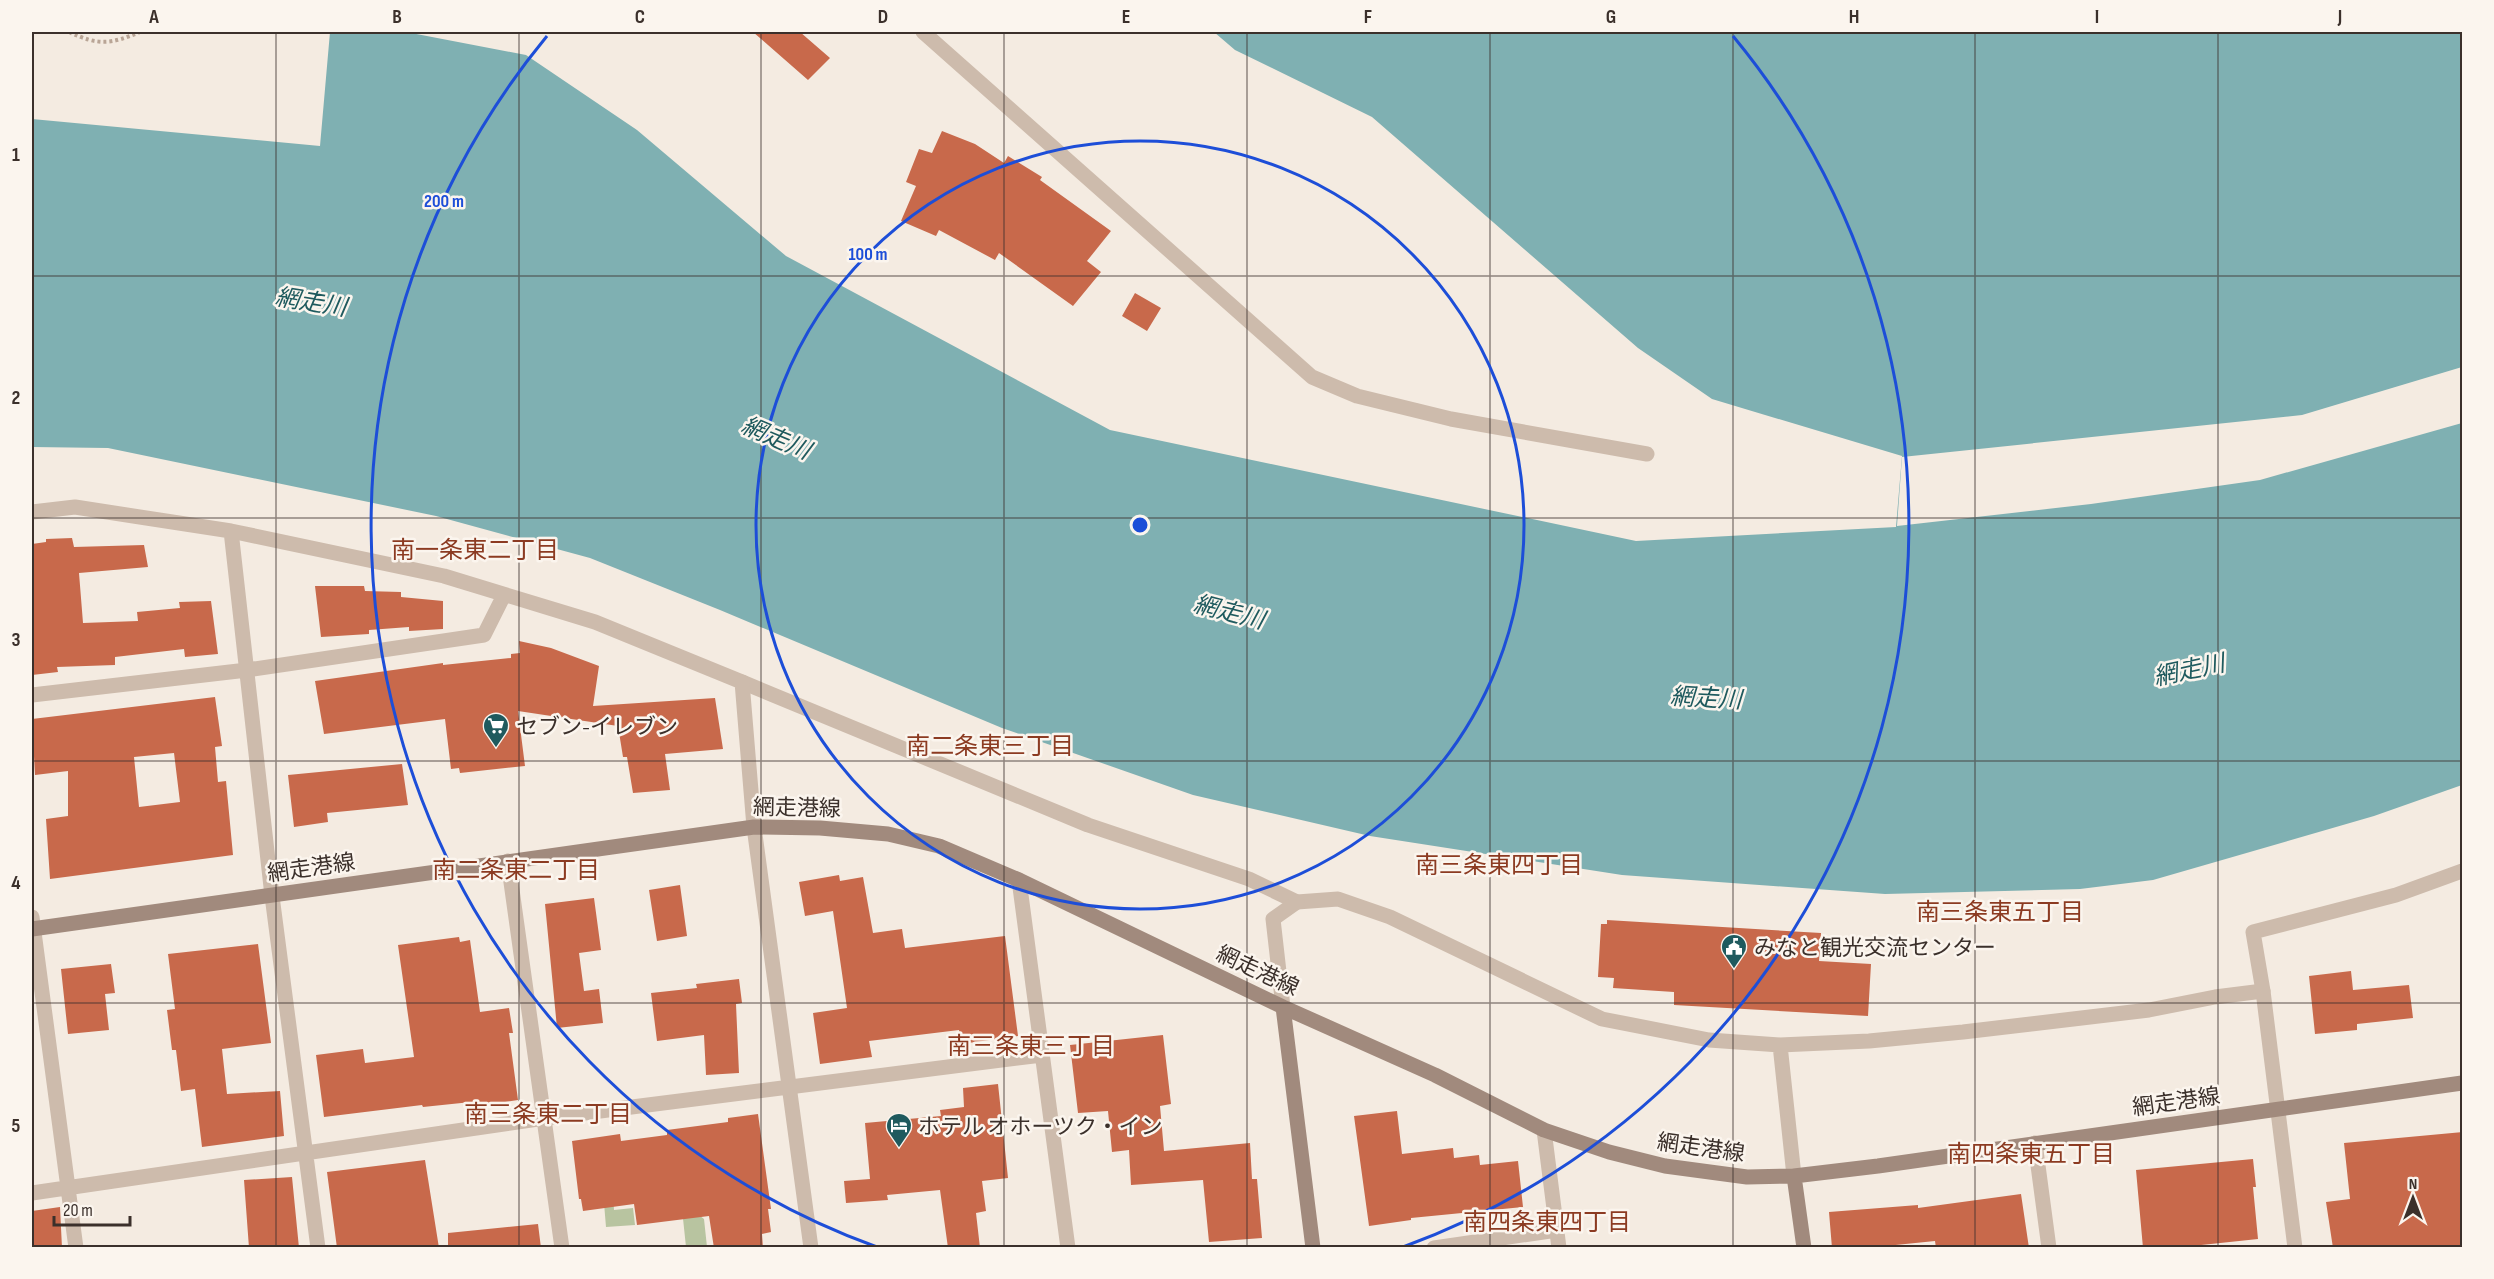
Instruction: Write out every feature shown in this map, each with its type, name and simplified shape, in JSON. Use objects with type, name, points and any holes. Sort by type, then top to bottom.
[{"type":"main road","name":"網走港線","points":[[32,925],[273,896],[754,827],[820,828],[888,834],[939,846],[1019,880],[1283,1007],[1435,1075],[1544,1130],[1609,1152],[1665,1166],[1747,1177],[1794,1176],[2463,1083]]},
{"type":"main road","points":[[1283,1007],[1313,1248]]},
{"type":"main road","points":[[1794,1176],[1804,1248]]},
{"type":"street","points":[[923,32],[1312,377],[1357,396],[1451,419],[1647,454]]},
{"type":"street","points":[[32,512],[75,507],[231,531],[444,576],[595,622],[1088,825],[1249,879],[1297,902],[1338,899],[1353,903],[1400,922],[1602,1019],[1709,1040],[1780,1045],[1869,1041],[1963,1032],[2149,1010],[2214,997],[2264,991]]},
{"type":"street","points":[[231,531],[273,896],[318,1248]]},
{"type":"street","points":[[32,694],[247,670],[484,635],[504,595]]},
{"type":"street","points":[[742,682],[754,827],[811,1248]]},
{"type":"street","points":[[508,861],[562,1248]]},
{"type":"street","points":[[2295,1248],[2264,991],[2253,932],[2396,896],[2463,871]]},
{"type":"street","points":[[1019,880],[1068,1248]]},
{"type":"street","points":[[1283,1007],[1273,919],[1297,902]]},
{"type":"street","points":[[32,925],[76,1248]]},
{"type":"street","points":[[1780,1045],[1794,1176]]},
{"type":"street","points":[[32,1193],[545,1118],[1042,1055]]},
{"type":"street","points":[[1544,1130],[1559,1248]]},
{"type":"street","points":[[2035,1143],[2049,1248]]},
{"type":"street","points":[[1434,1248],[1557,1230]]},
{"type":"path","points":[[69,32],[86,40],[116,42],[141,32]]},
{"type":"green space","points":[[612,1178],[614,1210],[633,1208],[635,1225],[606,1227],[602,1179]]},
{"type":"green space","points":[[690,1208],[704,1219],[707,1247],[686,1247],[682,1209]]},
{"type":"water","name":"網走川","points":[[330,32],[406,32],[526,55],[637,130],[786,256],[1110,430],[1636,541],[1896,527],[1902,456],[1712,399],[1638,348],[1372,117],[1235,50],[1214,32],[2462,32],[2462,785],[2374,816],[2153,880],[2080,889],[1885,894],[1622,875],[1370,836],[1193,795],[1002,728],[590,558],[436,516],[108,448],[32,447],[32,119],[320,146]]},
{"type":"pier","points":[[2462,367],[2462,423],[2260,480],[2091,504],[1897,526],[1902,457],[2302,415]]},
{"type":"building","points":[[753,32],[800,32],[830,58],[808,80]]},
{"type":"building","points":[[942,131],[975,144],[1004,163],[1008,156],[1042,177],[1040,180],[1111,231],[1087,261],[1101,272],[1073,306],[999,253],[995,260],[939,230],[936,236],[901,221],[916,186],[906,182],[919,149],[932,153]]},
{"type":"building","points":[[1135,293],[1161,308],[1147,331],[1122,316]]},
{"type":"building","points":[[72,538],[74,547],[144,545],[148,567],[79,573],[83,623],[138,621],[137,612],[180,608],[179,602],[211,601],[218,654],[185,657],[184,649],[115,657],[115,665],[57,667],[58,672],[32,675],[32,544],[46,542],[46,539]]},
{"type":"building","points":[[315,586],[364,586],[365,591],[401,592],[401,597],[443,601],[443,629],[409,631],[409,627],[369,630],[369,634],[321,637]]},
{"type":"building","points":[[519,641],[551,648],[599,666],[593,706],[715,698],[723,749],[665,754],[670,790],[633,793],[627,757],[623,757],[618,726],[518,711],[525,766],[460,773],[459,768],[451,769],[445,719],[324,734],[315,681],[443,663],[443,665],[511,658],[511,654],[520,653]]},
{"type":"building","points":[[215,697],[222,746],[215,747],[218,782],[226,781],[233,855],[50,879],[46,819],[68,816],[68,771],[35,775],[32,719]],"holes":[[[174,753],[180,802],[139,807],[134,757]]]},
{"type":"building","points":[[402,764],[408,805],[327,813],[328,822],[294,827],[288,775]]},
{"type":"building","points":[[839,875],[840,881],[863,877],[873,933],[902,929],[905,948],[1005,936],[1018,1036],[961,1044],[959,1030],[869,1041],[872,1057],[820,1064],[813,1013],[847,1008],[833,911],[805,916],[799,882]]},
{"type":"building","points":[[680,885],[687,936],[657,941],[649,890]]},
{"type":"building","points":[[594,898],[601,950],[579,953],[584,991],[599,989],[603,1023],[557,1028],[545,904]]},
{"type":"building","name":"みなと観光交流センター","points":[[1607,920],[1821,933],[1819,961],[1871,964],[1868,1016],[1674,1005],[1674,992],[1613,988],[1614,978],[1598,977],[1601,924],[1607,924]]},
{"type":"building","points":[[459,937],[460,942],[470,940],[480,1012],[509,1008],[513,1033],[509,1033],[518,1100],[471,1107],[471,1102],[423,1107],[422,1105],[324,1117],[316,1055],[363,1049],[365,1063],[414,1057],[398,945]]},
{"type":"building","points":[[258,944],[271,1043],[222,1049],[227,1094],[280,1091],[284,1136],[202,1147],[195,1089],[181,1091],[176,1050],[172,1050],[167,1010],[175,1009],[168,954]]},
{"type":"building","points":[[111,964],[115,993],[105,994],[109,1030],[68,1034],[61,969]]},
{"type":"building","points":[[2351,971],[2353,990],[2409,985],[2413,1018],[2357,1024],[2357,1030],[2315,1034],[2309,976]]},
{"type":"building","points":[[739,979],[742,1003],[736,1004],[739,1073],[706,1075],[704,1035],[657,1041],[651,993],[697,988],[696,984]]},
{"type":"building","points":[[1163,1035],[1171,1104],[1160,1106],[1164,1151],[1250,1143],[1252,1179],[1257,1179],[1262,1238],[1209,1242],[1203,1180],[1131,1185],[1129,1150],[1112,1152],[1108,1111],[1078,1113],[1070,1045]]},
{"type":"building","points":[[998,1084],[1008,1178],[982,1181],[986,1211],[976,1213],[980,1248],[948,1248],[940,1190],[887,1195],[888,1200],[846,1203],[844,1181],[870,1179],[865,1123],[941,1116],[940,1110],[964,1107],[963,1088]]},
{"type":"building","points":[[1397,1111],[1402,1154],[1453,1148],[1454,1158],[1479,1155],[1480,1165],[1518,1161],[1523,1207],[1411,1218],[1411,1220],[1369,1226],[1354,1116]]},
{"type":"building","points":[[758,1114],[771,1209],[768,1209],[771,1232],[762,1234],[763,1248],[714,1248],[709,1216],[637,1225],[634,1204],[583,1211],[581,1199],[579,1199],[572,1141],[620,1134],[621,1141],[667,1135],[667,1130],[728,1122],[728,1118]]},
{"type":"building","points":[[2463,1132],[2463,1248],[2333,1248],[2326,1202],[2350,1199],[2344,1143]]},
{"type":"building","points":[[2253,1159],[2258,1239],[2173,1248],[2143,1248],[2136,1170]]},
{"type":"building","points":[[425,1160],[439,1248],[337,1248],[327,1172]]},
{"type":"building","points":[[292,1177],[299,1248],[249,1248],[244,1180]]},
{"type":"building","points":[[2021,1194],[2029,1248],[1936,1248],[1935,1241],[1866,1248],[1832,1248],[1829,1212],[1918,1205],[1918,1208]]},
{"type":"building","points":[[60,1207],[62,1248],[32,1248],[32,1211]]},
{"type":"building","points":[[538,1224],[541,1248],[448,1248],[448,1233]]},
{"type":"place","name":"セブン-イレブン","points":[[496,749]]},
{"type":"place","name":"みなと観光交流センター","points":[[1734,970]]},
{"type":"place","name":"ホテル オホーツク・イン","points":[[899,1149]]},
{"type":"district","name":"南一条東二丁目","points":[[475,550]]},
{"type":"district","name":"南二条東三丁目","points":[[990,746]]},
{"type":"district","name":"南三条東四丁目","points":[[1499,865]]},
{"type":"district","name":"南二条東二丁目","points":[[516,870]]},
{"type":"district","name":"南三条東五丁目","points":[[2000,912]]},
{"type":"district","name":"南三条東三丁目","points":[[1031,1046]]},
{"type":"district","name":"南三条東二丁目","points":[[548,1114]]},
{"type":"district","name":"南四条東五丁目","points":[[2031,1154]]},
{"type":"district","name":"南四条東四丁目","points":[[1547,1222]]}]
